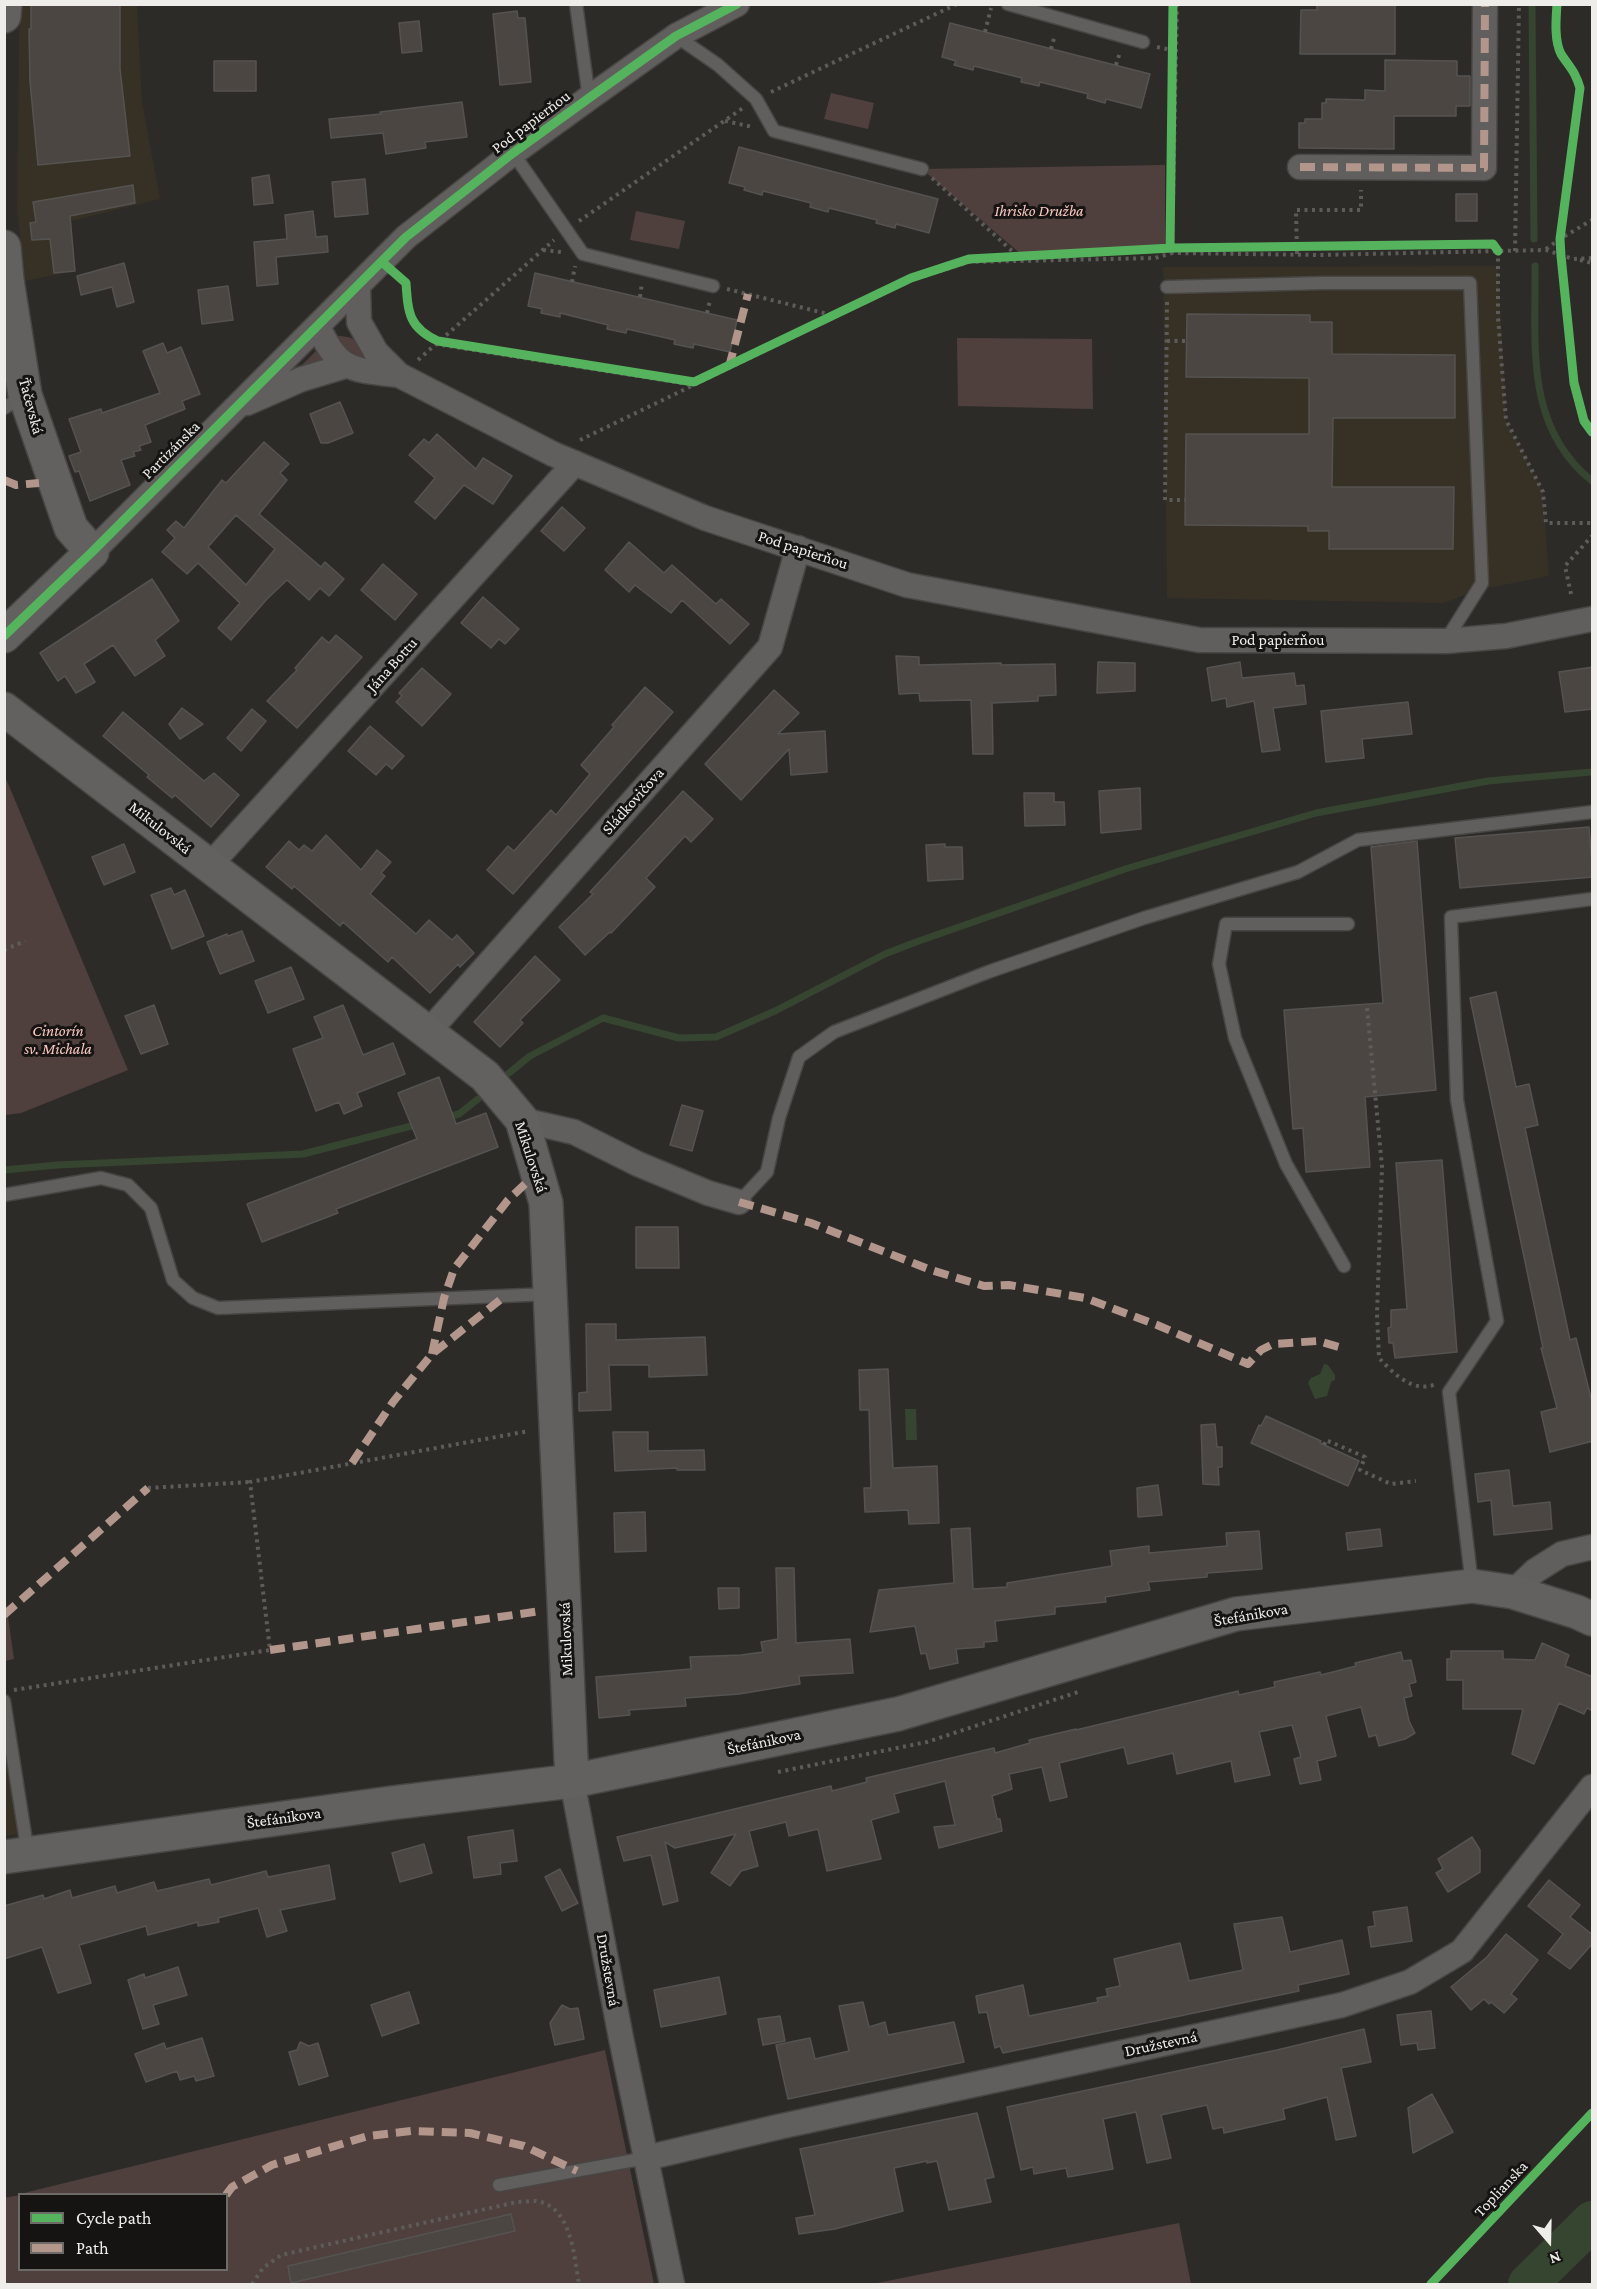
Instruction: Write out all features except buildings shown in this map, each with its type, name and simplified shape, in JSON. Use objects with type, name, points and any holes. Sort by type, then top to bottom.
[{"type":"street","points":[[4,16],[5,4]]},
{"type":"street","name":"Pod papierňou","points":[[737,4],[676,36],[513,153],[406,237],[358,286],[359,322],[376,352],[564,458],[705,518],[907,585],[1199,640],[1446,641],[1506,636],[1593,620]]},
{"type":"street","points":[[1300,167],[1484,168],[1485,4]]},
{"type":"street","name":"Ťačevská","points":[[4,248],[15,402],[71,528],[92,552]]},
{"type":"street","name":"Partizánska","points":[[4,636],[92,552],[358,286]]},
{"type":"street","points":[[318,326],[331,353],[345,366],[366,372],[406,370]]},
{"type":"street","points":[[231,411],[302,379],[345,366]]},
{"type":"street","name":"Jána Bottu","points":[[209,866],[564,458]]},
{"type":"street","name":"Sládkovičova","points":[[428,1032],[770,647],[798,548]]},
{"type":"street","name":"Mikulovská","points":[[4,709],[485,1076],[522,1120],[546,1203],[572,1781]]},
{"type":"street","points":[[522,1120],[574,1132],[638,1164],[708,1193],[739,1202]]},
{"type":"street","points":[[1513,1592],[1534,1571],[1562,1554],[1593,1547]]},
{"type":"street","name":"Štefánikova","points":[[16,1855],[572,1781],[898,1714],[1236,1614],[1472,1586],[1513,1592],[1593,1619]]},
{"type":"street","name":"Družstevná","points":[[572,1781],[645,2158],[672,2284]]},
{"type":"street","name":"Družstevná","points":[[645,2158],[789,2124],[1342,2005],[1410,1982],[1462,1952],[1593,1787]]},
{"type":"lane","points":[[576,4],[589,98]]},
{"type":"lane","points":[[1008,4],[1143,42]]},
{"type":"lane","points":[[676,36],[718,65],[756,99],[774,131],[922,169]]},
{"type":"lane","points":[[513,153],[583,254],[713,286]]},
{"type":"lane","points":[[1167,287],[1323,283],[1470,283],[1482,583],[1446,641]]},
{"type":"lane","points":[[739,1202],[767,1172],[779,1118],[799,1057],[834,1032],[988,972],[1144,918],[1298,872],[1358,840],[1593,812]]},
{"type":"lane","points":[[1472,1586],[1449,1392],[1497,1321],[1457,1100],[1451,917],[1593,899]]},
{"type":"lane","points":[[1344,1266],[1286,1164],[1236,1038],[1220,964],[1226,924],[1348,924]]},
{"type":"lane","points":[[4,1195],[101,1178],[128,1185],[151,1208],[173,1280],[193,1298],[218,1308],[551,1294]]},
{"type":"lane","points":[[4,1701],[16,1855]]},
{"type":"lane","points":[[499,2185],[645,2158]]},
{"type":"path","points":[[406,370],[434,341],[566,231],[756,99],[957,4]]},
{"type":"path","points":[[985,32],[993,4]]},
{"type":"path","points":[[1171,250],[1175,4]]},
{"type":"path","points":[[1515,251],[1519,4]]},
{"type":"path","points":[[724,121],[774,131]]},
{"type":"path","points":[[1297,251],[1296,210],[1361,210],[1361,167]]},
{"type":"path","points":[[922,169],[1021,259]]},
{"type":"path","points":[[1546,250],[1593,220]]},
{"type":"path","points":[[1562,227],[1560,239],[1562,267]]},
{"type":"path","points":[[564,458],[694,385],[835,315],[911,278],[969,259],[1021,259],[1171,250],[1297,251],[1493,244],[1498,251],[1498,317],[1506,420],[1543,492],[1546,522],[1593,523]]},
{"type":"path","points":[[1498,251],[1546,250],[1593,263]]},
{"type":"path","points":[[1573,259],[1593,258]]},
{"type":"path","points":[[713,286],[835,315]]},
{"type":"path","points":[[1167,287],[1165,500],[1185,500]]},
{"type":"path","points":[[434,341],[694,382],[835,315]]},
{"type":"path","points":[[434,341],[694,385]]},
{"type":"path","points":[[1167,341],[1186,341]]},
{"type":"path","points":[[1571,594],[1565,566],[1593,536]]},
{"type":"path","points":[[4,950],[25,941]]},
{"type":"path","points":[[1367,1008],[1382,1167],[1377,1314],[1378,1358],[1391,1371],[1417,1386],[1427,1388],[1436,1384],[1444,1376]]},
{"type":"path","points":[[1436,1384],[1437,1393]]},
{"type":"path","points":[[148,1488],[250,1482],[540,1429]]},
{"type":"path","points":[[1324,1445],[1326,1440],[1365,1458],[1360,1470],[1391,1484],[1416,1482]]},
{"type":"path","points":[[4,1692],[270,1650],[250,1482]]},
{"type":"path","points":[[778,1772],[927,1742],[1088,1689]]},
{"type":"path","points":[[252,2284],[263,2268],[281,2255],[517,2202],[538,2201],[556,2211],[567,2227],[579,2284]]},
{"type":"shaded area","points":[[21,5],[137,5],[142,102],[160,199],[71,221],[75,271],[25,281],[17,208]]},
{"type":"shaded area","points":[[1498,266],[1506,420],[1543,492],[1549,576],[1478,590],[1444,603],[1167,598],[1163,267]]},
{"type":"shaded area","points":[[1324,1364],[1328,1365],[1335,1375],[1335,1380],[1331,1382],[1327,1396],[1315,1399],[1308,1383],[1311,1378],[1320,1374]]},
{"type":"shaded area","points":[[905,1409],[916,1409],[917,1440],[906,1440]]},
{"type":"shaded area","points":[[4,1696],[25,1833],[5,1836],[4,1836]]},
{"type":"green space","points":[[831,93],[874,103],[868,129],[824,119]]},
{"type":"green space","name":"Ihrisko Družba","points":[[1165,165],[1165,247],[1022,255],[922,169]]},
{"type":"green space","points":[[636,211],[685,221],[679,249],[630,240]]},
{"type":"green space","points":[[336,336],[355,340],[375,363],[347,351]]},
{"type":"green space","points":[[957,338],[1092,339],[1093,409],[958,406]]},
{"type":"green space","points":[[317,350],[327,360],[298,369]]},
{"type":"green space","name":"Cintorín sv. Michala","points":[[4,774],[128,1070],[21,1113],[5,1115]]},
{"type":"green space","points":[[5,1596],[14,1659],[4,1661]]},
{"type":"green space","points":[[605,2050],[654,2284],[5,2284],[4,2198],[18,2195],[18,2271],[228,2271],[228,2193],[24,2193]]},
{"type":"green space","points":[[1179,2223],[1191,2284],[872,2284]]},
{"type":"waterway","points":[[1532,4],[1534,239]]},
{"type":"waterway","points":[[1535,266],[1536,354],[1538,383],[1544,410],[1555,435],[1570,459],[1592,481]]},
{"type":"waterway","points":[[509,1073],[530,1056],[603,1018],[679,1038],[716,1037],[775,1011],[885,954],[916,942],[1125,869],[1316,813],[1488,781],[1592,772]]},
{"type":"waterway","points":[[444,1118],[459,1114],[478,1099]]},
{"type":"waterway","points":[[4,1170],[57,1165],[303,1154],[419,1124]]},
{"type":"waterway","points":[[1528,2284],[1592,2221]]},
{"type":"marked path","points":[[1300,167],[1484,168],[1485,4]]},
{"type":"marked path","points":[[729,367],[748,294]]},
{"type":"marked path","points":[[4,480],[16,485],[39,483]]},
{"type":"marked path","points":[[432,1354],[444,1298],[454,1269],[508,1200],[525,1184]]},
{"type":"marked path","points":[[739,1202],[811,1223],[931,1270],[984,1286],[1009,1285],[1085,1298],[1157,1325],[1248,1364],[1261,1350],[1273,1344],[1318,1341],[1346,1349]]},
{"type":"marked path","points":[[352,1463],[393,1402],[432,1354],[505,1296]]},
{"type":"marked path","points":[[4,1615],[148,1488]]},
{"type":"marked path","points":[[270,1650],[541,1611]]},
{"type":"marked path","points":[[228,2193],[232,2187],[272,2165],[368,2136],[411,2131],[470,2133],[524,2146],[577,2171]]},
{"type":"cycle path","points":[[4,636],[92,552],[406,237],[513,153],[676,36],[737,4]]},
{"type":"cycle path","points":[[1170,248],[1173,4]]},
{"type":"cycle path","points":[[1557,4],[1557,42],[1580,88],[1560,239],[1561,256],[1574,383],[1584,421],[1592,432]]},
{"type":"cycle path","points":[[382,262],[406,283],[409,311],[416,325],[421,331],[438,341],[694,382],[911,278],[969,259],[1172,248],[1493,244],[1498,251]]},
{"type":"cycle path","name":"Toplianska","points":[[1431,2284],[1592,2113]]}]
